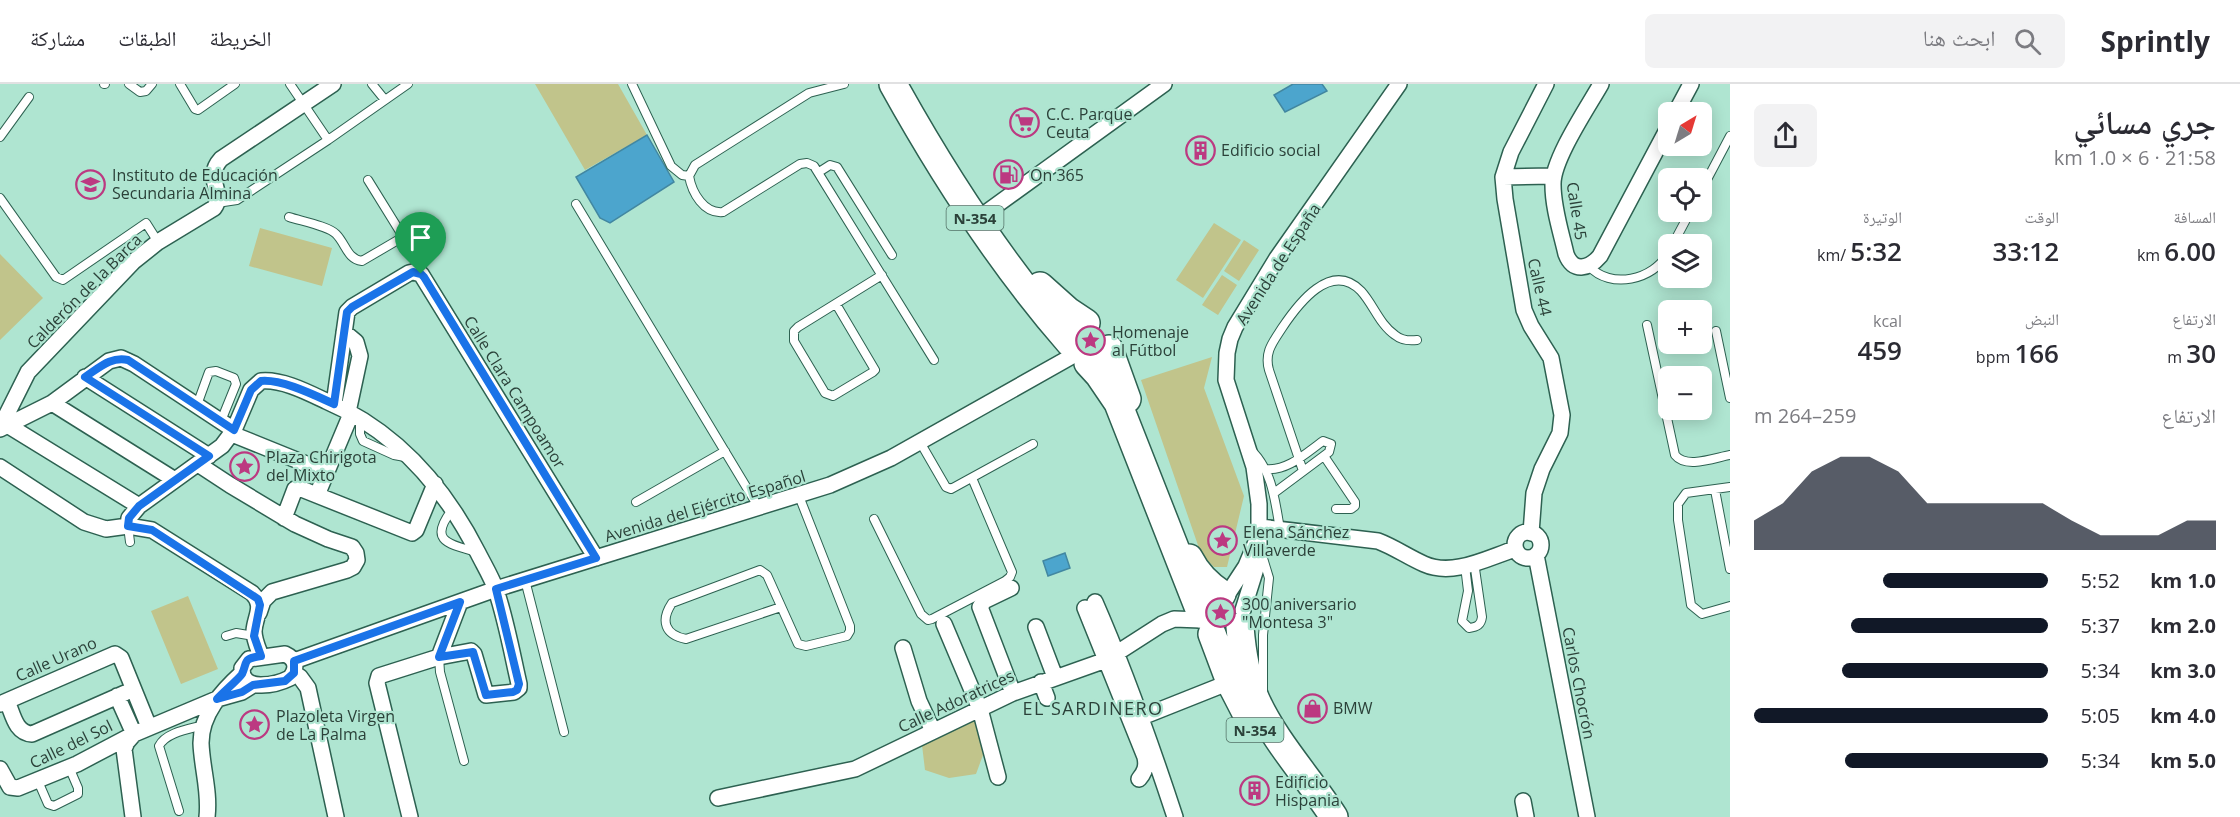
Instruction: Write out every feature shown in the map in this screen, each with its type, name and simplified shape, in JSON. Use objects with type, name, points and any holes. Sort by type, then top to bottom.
[{"type":"highway","name":"N-354","points":[[893,84],[948,178],[980,226],[1031,297],[1085,347],[1099,375],[1118,404],[1230,682],[1258,735],[1317,817]]},
{"type":"highway","name":"N-354","points":[[913,84],[958,166],[987,212],[1036,282],[1068,312],[1189,560],[1203,579],[1233,606]]},
{"type":"highway","points":[[1210,598],[1233,606],[1232,635],[1225,637],[1205,622],[1202,608],[1210,598]]},
{"type":"highway","name":"Avenida de España","points":[[1233,606],[1248,676],[1256,700],[1268,722],[1334,817]]},
{"type":"street","points":[[218,203],[212,177],[215,165],[229,153],[333,84]]},
{"type":"street","points":[[987,212],[1164,84]]},
{"type":"street","name":"Avenida de España","points":[[1233,606],[1257,568],[1260,551],[1257,485],[1249,448],[1226,380],[1227,352],[1233,333],[1277,258],[1399,84]]},
{"type":"street","name":"Calle 44","points":[[1531,533],[1532,506],[1537,481],[1557,441],[1562,415],[1551,358],[1531,327],[1524,310],[1503,177],[1511,152],[1546,84]]},
{"type":"street","name":"Calle 45","points":[[1589,266],[1582,268],[1574,266],[1569,261],[1553,193],[1553,176],[1601,84]]},
{"type":"street","points":[[1681,102],[1691,84]]},
{"type":"street","points":[[1589,266],[1600,256],[1658,147]]},
{"type":"street","points":[[1503,177],[1553,176]]},
{"type":"street","name":"Calderón de la Barca","points":[[3,428],[27,372],[133,262],[158,242],[208,212],[218,203]]},
{"type":"street","points":[[334,404],[347,312],[409,273],[421,274]]},
{"type":"street","name":"Calle Clara Campoamor","points":[[421,274],[596,558]]},
{"type":"street","points":[[317,495],[353,415],[360,356],[356,342],[344,332]]},
{"type":"street","name":"Avenida del Ejército Español","points":[[253,685],[285,681],[294,667],[496,589],[799,496],[861,473],[920,442],[1085,347]]},
{"type":"street","points":[[3,428],[52,403],[109,361],[121,358],[197,405],[233,432],[326,472]]},
{"type":"street","points":[[85,377],[204,460],[230,486],[311,532],[352,547],[356,553],[357,560],[354,567],[272,592],[263,601],[259,613]]},
{"type":"street","points":[[128,526],[129,518],[139,506],[222,446],[233,432],[251,390],[261,381],[267,380],[301,390],[334,404],[396,444],[410,457],[435,484],[453,509],[496,589],[519,684],[517,690],[486,695],[474,654],[471,651],[439,657],[379,676],[377,679],[410,817]]},
{"type":"street","points":[[52,403],[175,480]]},
{"type":"street","points":[[3,428],[139,506]]},
{"type":"street","points":[[0,467],[84,522],[106,529],[128,526],[152,530],[252,593],[260,605],[254,636],[261,656]]},
{"type":"street","points":[[284,518],[296,488],[299,488],[412,533],[416,530],[435,484]]},
{"type":"street","points":[[1259,530],[1280,529],[1378,541],[1425,565],[1439,569],[1454,569],[1515,549]]},
{"type":"street","name":"Avenida de España","points":[[1233,606],[1259,530]]},
{"type":"street","points":[[1523,533],[1531,533],[1540,540],[1540,548],[1536,555],[1524,558],[1515,549],[1517,538],[1523,533]]},
{"type":"street","name":"Carlos Chocrón","points":[[1536,555],[1587,817]]},
{"type":"street","points":[[1011,588],[984,601],[980,607],[1013,693]]},
{"type":"street","points":[[439,657],[460,602]]},
{"type":"street","points":[[1090,605],[1112,657],[1142,717],[1175,817]]},
{"type":"street","name":"Calle Adoratrices","points":[[718,798],[844,773],[903,753],[933,731],[1013,693],[1112,657],[1162,624],[1174,620],[1205,622]]},
{"type":"street","points":[[944,624],[980,709],[998,777]]},
{"type":"street","points":[[1036,627],[1048,679],[1047,698]]},
{"type":"street","points":[[903,648],[919,701],[933,731]]},
{"type":"street","name":"Calle Urano","points":[[4,702],[111,654],[119,655],[149,727]]},
{"type":"street","points":[[207,817],[208,784],[201,741],[204,725],[217,699],[242,674],[244,663],[261,656],[285,654],[308,688],[336,817]]},
{"type":"street","points":[[1112,657],[1145,757],[1144,773],[1138,779]]},
{"type":"street","points":[[133,817],[124,749],[127,741],[134,734],[149,727],[217,699],[242,692],[253,685],[244,679],[242,674]]},
{"type":"street","points":[[1142,717],[1230,682]]},
{"type":"street","points":[[4,702],[20,730],[32,734],[133,689]]},
{"type":"street","points":[[117,696],[134,734]]},
{"type":"street","name":"Calle del Sol","points":[[0,769],[7,784],[14,789],[69,767],[134,734]]},
{"type":"street","points":[[1523,801],[1526,817]]},
{"type":"lane","points":[[129,84],[140,92],[146,91],[152,84]]},
{"type":"lane","points":[[180,84],[195,109],[198,110],[235,84]]},
{"type":"lane","points":[[290,84],[328,140]]},
{"type":"lane","points":[[372,84],[385,100]]},
{"type":"lane","points":[[218,203],[237,200],[408,84]]},
{"type":"lane","points":[[632,84],[671,166],[682,175],[689,176]]},
{"type":"lane","points":[[844,84],[809,93],[695,165],[689,176],[690,183],[704,207],[716,213],[723,212],[800,164],[814,165],[934,360]]},
{"type":"lane","points":[[0,136],[29,97]]},
{"type":"lane","points":[[1712,170],[1730,136]]},
{"type":"lane","points":[[819,172],[830,165],[837,167],[892,255]]},
{"type":"lane","points":[[368,180],[420,264],[421,274]]},
{"type":"lane","points":[[0,198],[56,278],[60,280],[146,223],[158,242]]},
{"type":"lane","points":[[576,204],[759,508]]},
{"type":"lane","points":[[289,217],[332,231],[351,256],[358,261],[362,261],[403,237]]},
{"type":"lane","points":[[1589,266],[1599,276],[1606,279],[1620,279],[1650,273],[1658,266]]},
{"type":"lane","points":[[836,304],[874,370],[832,396],[825,393],[793,336],[798,327],[882,276]]},
{"type":"lane","points":[[1303,471],[1267,359],[1272,342],[1306,298],[1327,282],[1346,282],[1361,291],[1392,333],[1406,340],[1417,340]]},
{"type":"lane","points":[[1647,325],[1675,455],[1680,461],[1689,462],[1730,455]]},
{"type":"lane","points":[[1716,331],[1730,398]]},
{"type":"lane","points":[[197,405],[209,372],[216,371],[234,378],[236,384],[221,421]]},
{"type":"lane","points":[[1266,469],[1283,467],[1326,441],[1332,447],[1324,456],[1274,493]]},
{"type":"lane","points":[[920,442],[946,487],[956,487],[1033,444]]},
{"type":"lane","points":[[1249,448],[1266,469],[1274,493],[1280,529]]},
{"type":"lane","points":[[636,502],[725,450]]},
{"type":"lane","points":[[1324,456],[1355,502],[1355,506],[1351,509],[1336,509]]},
{"type":"lane","points":[[874,519],[921,614],[928,620],[932,619],[1005,581],[1012,572],[972,478]]},
{"type":"lane","points":[[1730,487],[1686,493],[1678,504],[1678,520],[1691,605],[1702,614],[1730,606]]},
{"type":"lane","points":[[1715,489],[1730,569]]},
{"type":"lane","points":[[781,607],[686,639],[676,637],[668,630],[665,621],[666,611],[672,603],[760,570],[767,575],[781,607],[795,641],[802,646],[847,636],[850,626],[799,496]]},
{"type":"lane","points":[[453,509],[441,527],[442,535],[446,542],[477,552]]},
{"type":"lane","points":[[128,526],[130,542]]},
{"type":"lane","points":[[1256,700],[1262,693],[1264,685],[1263,635],[1269,578],[1265,560],[1260,551]]},
{"type":"lane","points":[[1470,564],[1482,616],[1476,627],[1469,628],[1462,621],[1470,564]]},
{"type":"lane","points":[[525,580],[564,732]]},
{"type":"lane","points":[[226,636],[236,633],[254,636]]},
{"type":"lane","points":[[439,657],[440,672],[464,761]]},
{"type":"lane","points":[[179,811],[159,746],[162,739],[204,725]]},
{"type":"lane","points":[[38,781],[48,804],[54,806],[78,794],[78,788],[69,767]]},
{"type":"green space","points":[[535,84],[618,84],[647,135],[585,170]]},
{"type":"green space","points":[[1214,223],[1241,240],[1203,298],[1176,280]]},
{"type":"green space","points":[[260,228],[332,248],[322,286],[249,266]]},
{"type":"green space","points":[[1244,240],[1259,250],[1239,281],[1224,271]]},
{"type":"green space","points":[[0,254],[43,298],[0,340]]},
{"type":"green space","points":[[1222,275],[1237,285],[1218,315],[1202,305]]},
{"type":"green space","points":[[1212,357],[1204,388],[1244,496],[1227,567],[1214,567],[1201,554],[1141,380]]},
{"type":"green space","points":[[188,596],[218,669],[181,684],[151,611]]},
{"type":"green space","points":[[976,720],[983,755],[976,774],[949,778],[925,770],[922,745]]},
{"type":"water","points":[[1293,84],[1322,84],[1327,91],[1285,112],[1274,95]]},
{"type":"water","points":[[647,135],[674,182],[610,223],[600,218],[576,177]]},
{"type":"water","points":[[1065,553],[1070,568],[1048,576],[1043,561]]},
{"type":"place","name":"C.C. Parque Ceuta","points":[[1025,123]]},
{"type":"place","name":"Edificio social","points":[[1200,150]]},
{"type":"place","name":"On 365","points":[[1009,175]]},
{"type":"place","name":"Instituto de Educación Secundaria Almina","points":[[91,184]]},
{"type":"place","name":"Homenaje al Fútbol","points":[[1091,341]]},
{"type":"place","name":"Plaza Chirigota del Mixto","points":[[245,466]]},
{"type":"place","name":"Elena Sánchez Villaverde","points":[[1222,541]]},
{"type":"place","name":"300 aniversario \"Montesa 3\"","points":[[1221,613]]},
{"type":"place","name":"BMW","points":[[1312,708]]},
{"type":"place","name":"Plazoleta Virgen de La Palma","points":[[255,725]]},
{"type":"place","name":"Edificio Hispania","points":[[1254,791]]},
{"type":"district","name":"EL SARDINERO","points":[[1093,708]]},
{"type":"route","points":[[409,273],[421,274],[596,558],[496,589],[519,684],[519,688],[513,692],[487,696],[484,693],[471,651],[439,657],[460,602],[294,661],[296,667],[294,673],[285,681],[253,685],[230,697],[217,699],[242,674],[244,663],[261,656],[254,636],[260,605],[258,599],[163,536],[152,530],[128,526],[133,511],[209,456],[85,377],[109,361],[121,358],[128,360],[234,430],[251,390],[261,381],[267,380],[301,390],[334,404],[347,312],[409,273]]}]
